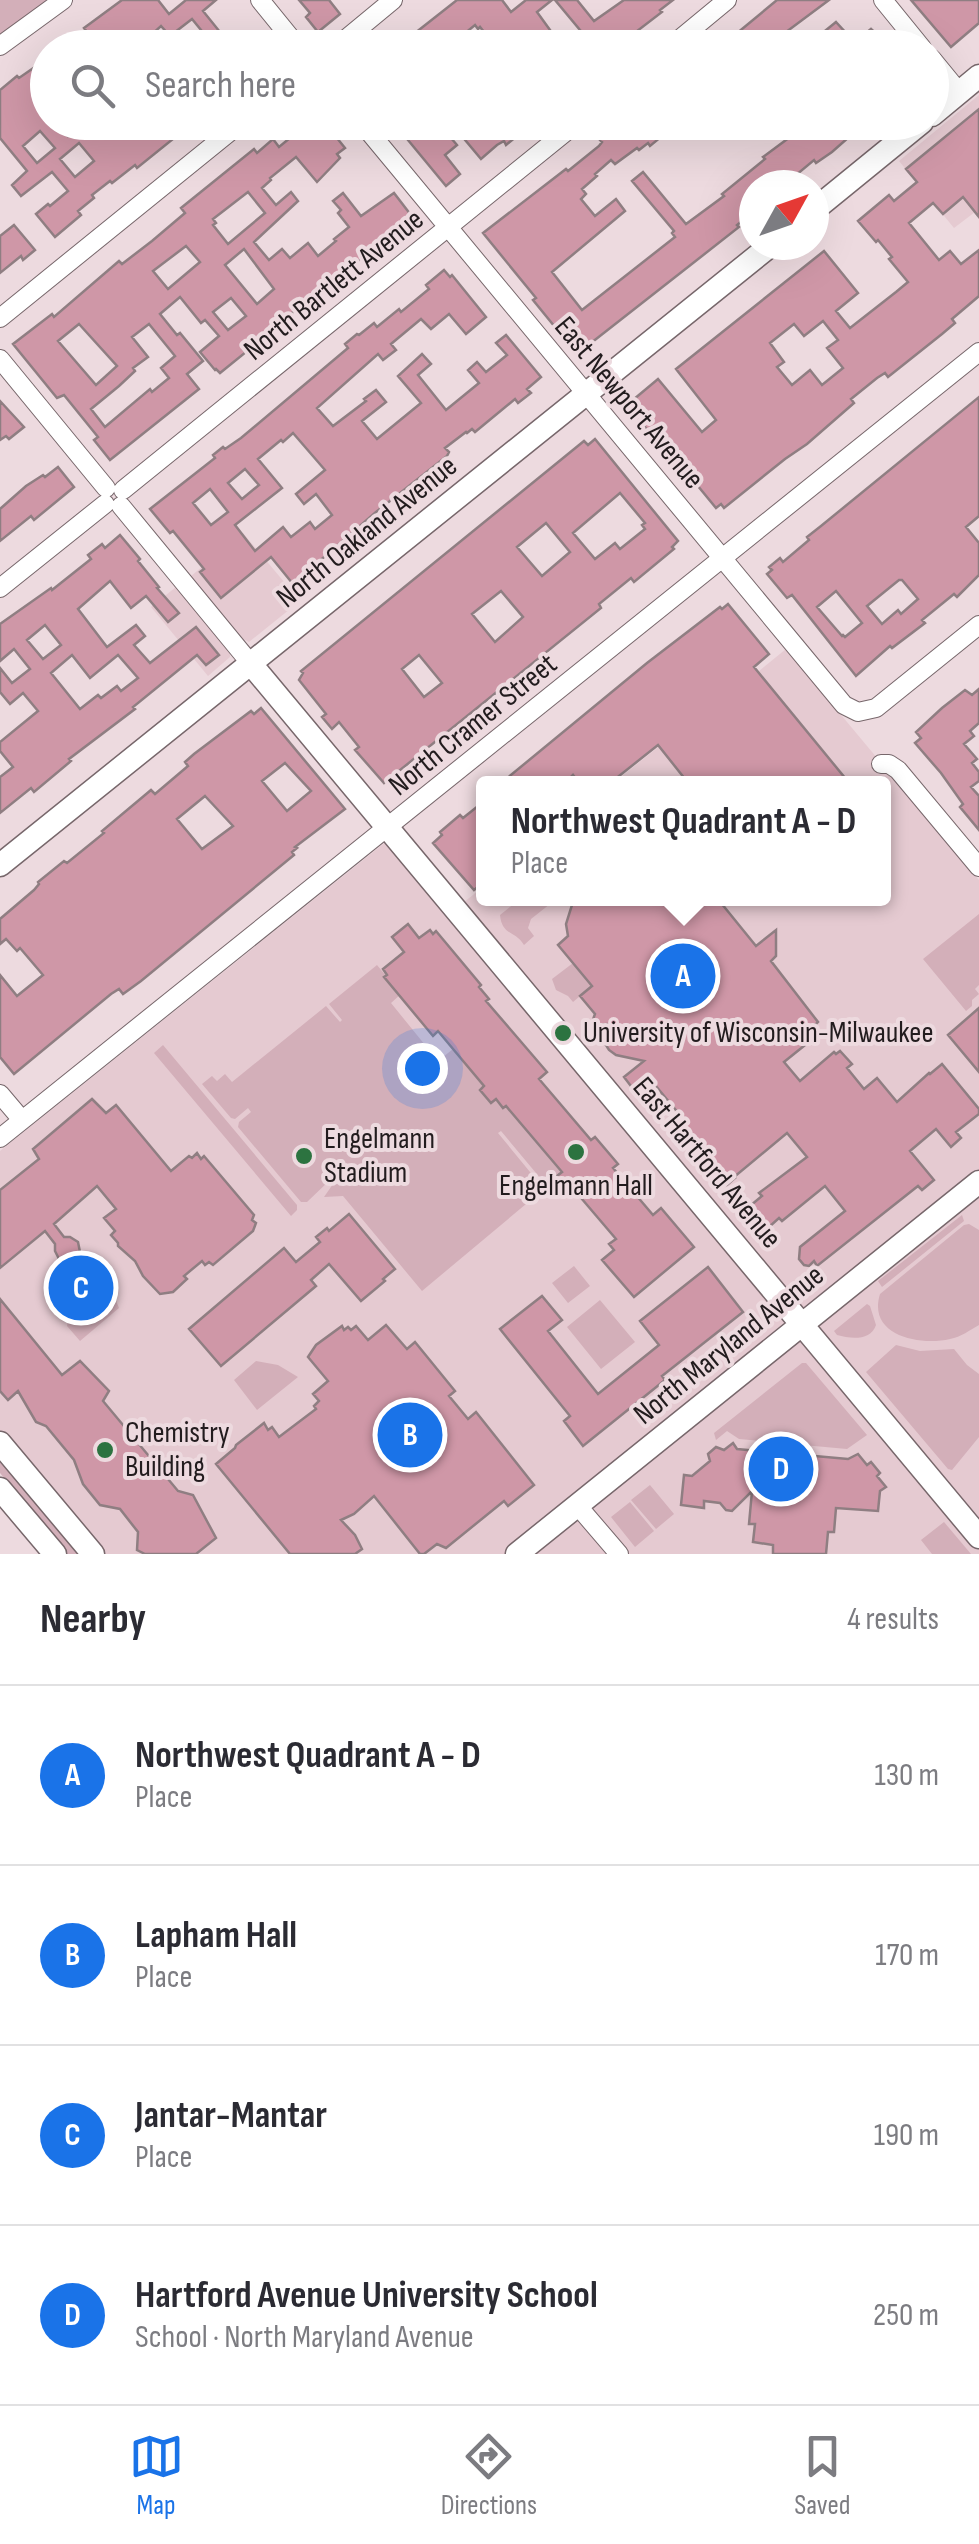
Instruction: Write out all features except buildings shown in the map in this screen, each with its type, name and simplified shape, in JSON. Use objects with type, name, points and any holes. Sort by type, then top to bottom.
[{"type":"street","points":[[0,46],[62,0]]},
{"type":"street","points":[[260,0],[284,30]]},
{"type":"street","points":[[357,30],[393,0]]},
{"type":"street","points":[[691,30],[727,0]]},
{"type":"street","points":[[883,0],[907,30]]},
{"type":"street","points":[[949,101],[979,76]]},
{"type":"street","points":[[949,80],[959,92]]},
{"type":"street","points":[[0,318],[220,140]]},
{"type":"street","name":"East Newport Avenue","points":[[376,140],[844,705],[858,712],[876,708],[979,625]]},
{"type":"street","name":"North Bartlett Avenue","points":[[0,588],[556,140]]},
{"type":"street","points":[[829,198],[900,140]]},
{"type":"street","name":"North Oakland Avenue","points":[[0,865],[752,260]]},
{"type":"street","name":"North Cramer Street","points":[[0,1138],[979,352]]},
{"type":"street","name":"East Hartford Avenue","points":[[0,359],[979,1537]]},
{"type":"street","points":[[880,764],[898,770],[979,868]]},
{"type":"street","points":[[0,1094],[22,1120]]},
{"type":"street","name":"North Maryland Avenue","points":[[517,1554],[979,1182]]},
{"type":"street","points":[[0,1443],[93,1554]]},
{"type":"street","points":[[0,1489],[54,1554]]},
{"type":"street","points":[[577,1505],[619,1554]]},
{"type":"shaded area","points":[[0,0],[67,0],[0,44]]},
{"type":"shaded area","points":[[979,95],[979,209],[954,228],[899,161],[924,140],[949,140],[949,120]]},
{"type":"shaded area","points":[[243,533],[300,601],[249,642],[191,576]]},
{"type":"shaded area","points":[[176,587],[230,653],[208,676],[151,607]]},
{"type":"shaded area","name":"University of Wisconsin-Milwaukee","points":[[786,649],[979,880],[979,1554],[102,1554],[0,1431],[0,1151],[387,841],[449,914],[476,893],[476,906],[891,906],[891,776],[622,776],[676,733],[679,736]]},
{"type":"shaded area","points":[[511,906],[547,906],[531,919],[528,928],[534,936],[524,945],[506,930],[500,915]]},
{"type":"shaded area","points":[[979,914],[979,985],[975,989],[979,994],[966,1011],[923,959]]},
{"type":"shaded area","points":[[573,963],[592,986],[573,1002],[556,990],[552,979]]},
{"type":"shaded area","points":[[377,965],[401,994],[391,1003],[438,1061],[453,1049],[484,1086],[480,1091],[490,1103],[496,1099],[503,1108],[506,1105],[560,1171],[554,1181],[558,1186],[551,1191],[501,1131],[498,1133],[544,1189],[422,1291],[343,1196],[324,1197],[333,1184],[330,1180],[307,1202],[301,1202],[238,1127],[251,1112],[248,1108],[231,1118],[202,1084],[212,1076],[217,1081],[225,1074],[232,1082],[326,1006],[340,1022],[329,1004]]},
{"type":"shaded area","points":[[163,1045],[297,1205],[291,1216],[154,1053]]},
{"type":"shaded area","points":[[962,1215],[964,1221],[882,1287],[878,1281]]},
{"type":"shaded area","points":[[969,1224],[979,1230],[979,1325],[958,1337],[938,1341],[911,1339],[889,1329],[881,1320],[880,1294]]},
{"type":"shaded area","points":[[574,1266],[590,1286],[568,1303],[552,1283]]},
{"type":"shaded area","points":[[108,1293],[119,1308],[80,1341],[67,1326],[68,1320],[97,1295]]},
{"type":"shaded area","points":[[600,1300],[635,1342],[601,1369],[567,1327]]},
{"type":"shaded area","points":[[867,1304],[876,1325],[870,1334],[860,1338],[837,1335],[834,1331]]},
{"type":"shaded area","points":[[896,1345],[920,1351],[954,1349],[979,1374],[979,1437],[952,1470],[866,1372]]},
{"type":"shaded area","points":[[256,1361],[278,1365],[298,1377],[257,1410],[234,1380]]},
{"type":"shaded area","points":[[802,1363],[867,1435],[847,1449],[739,1439],[727,1431],[716,1440],[714,1433]]},
{"type":"shaded area","points":[[0,1457],[87,1554],[67,1554],[0,1473]]},
{"type":"shaded area","points":[[650,1485],[674,1514],[656,1529],[631,1500]]},
{"type":"shaded area","points":[[630,1502],[654,1531],[635,1547],[611,1517]]},
{"type":"shaded area","points":[[944,1522],[971,1554],[932,1554],[921,1540]]},
{"type":"place","name":"Northwest Quadrant A - D","points":[[683,976]]},
{"type":"place","name":"University of Wisconsin-Milwaukee","points":[[563,1033]]},
{"type":"place","name":"Engelmann Hall","points":[[576,1152]]},
{"type":"place","name":"Engelmann Stadium","points":[[304,1156]]},
{"type":"place","name":"Jantar-Mantar","points":[[81,1288]]},
{"type":"place","name":"Lapham Hall","points":[[410,1435]]},
{"type":"place","name":"Chemistry Building","points":[[105,1450]]},
{"type":"place","name":"Hartford Avenue University School","points":[[781,1469]]}]
